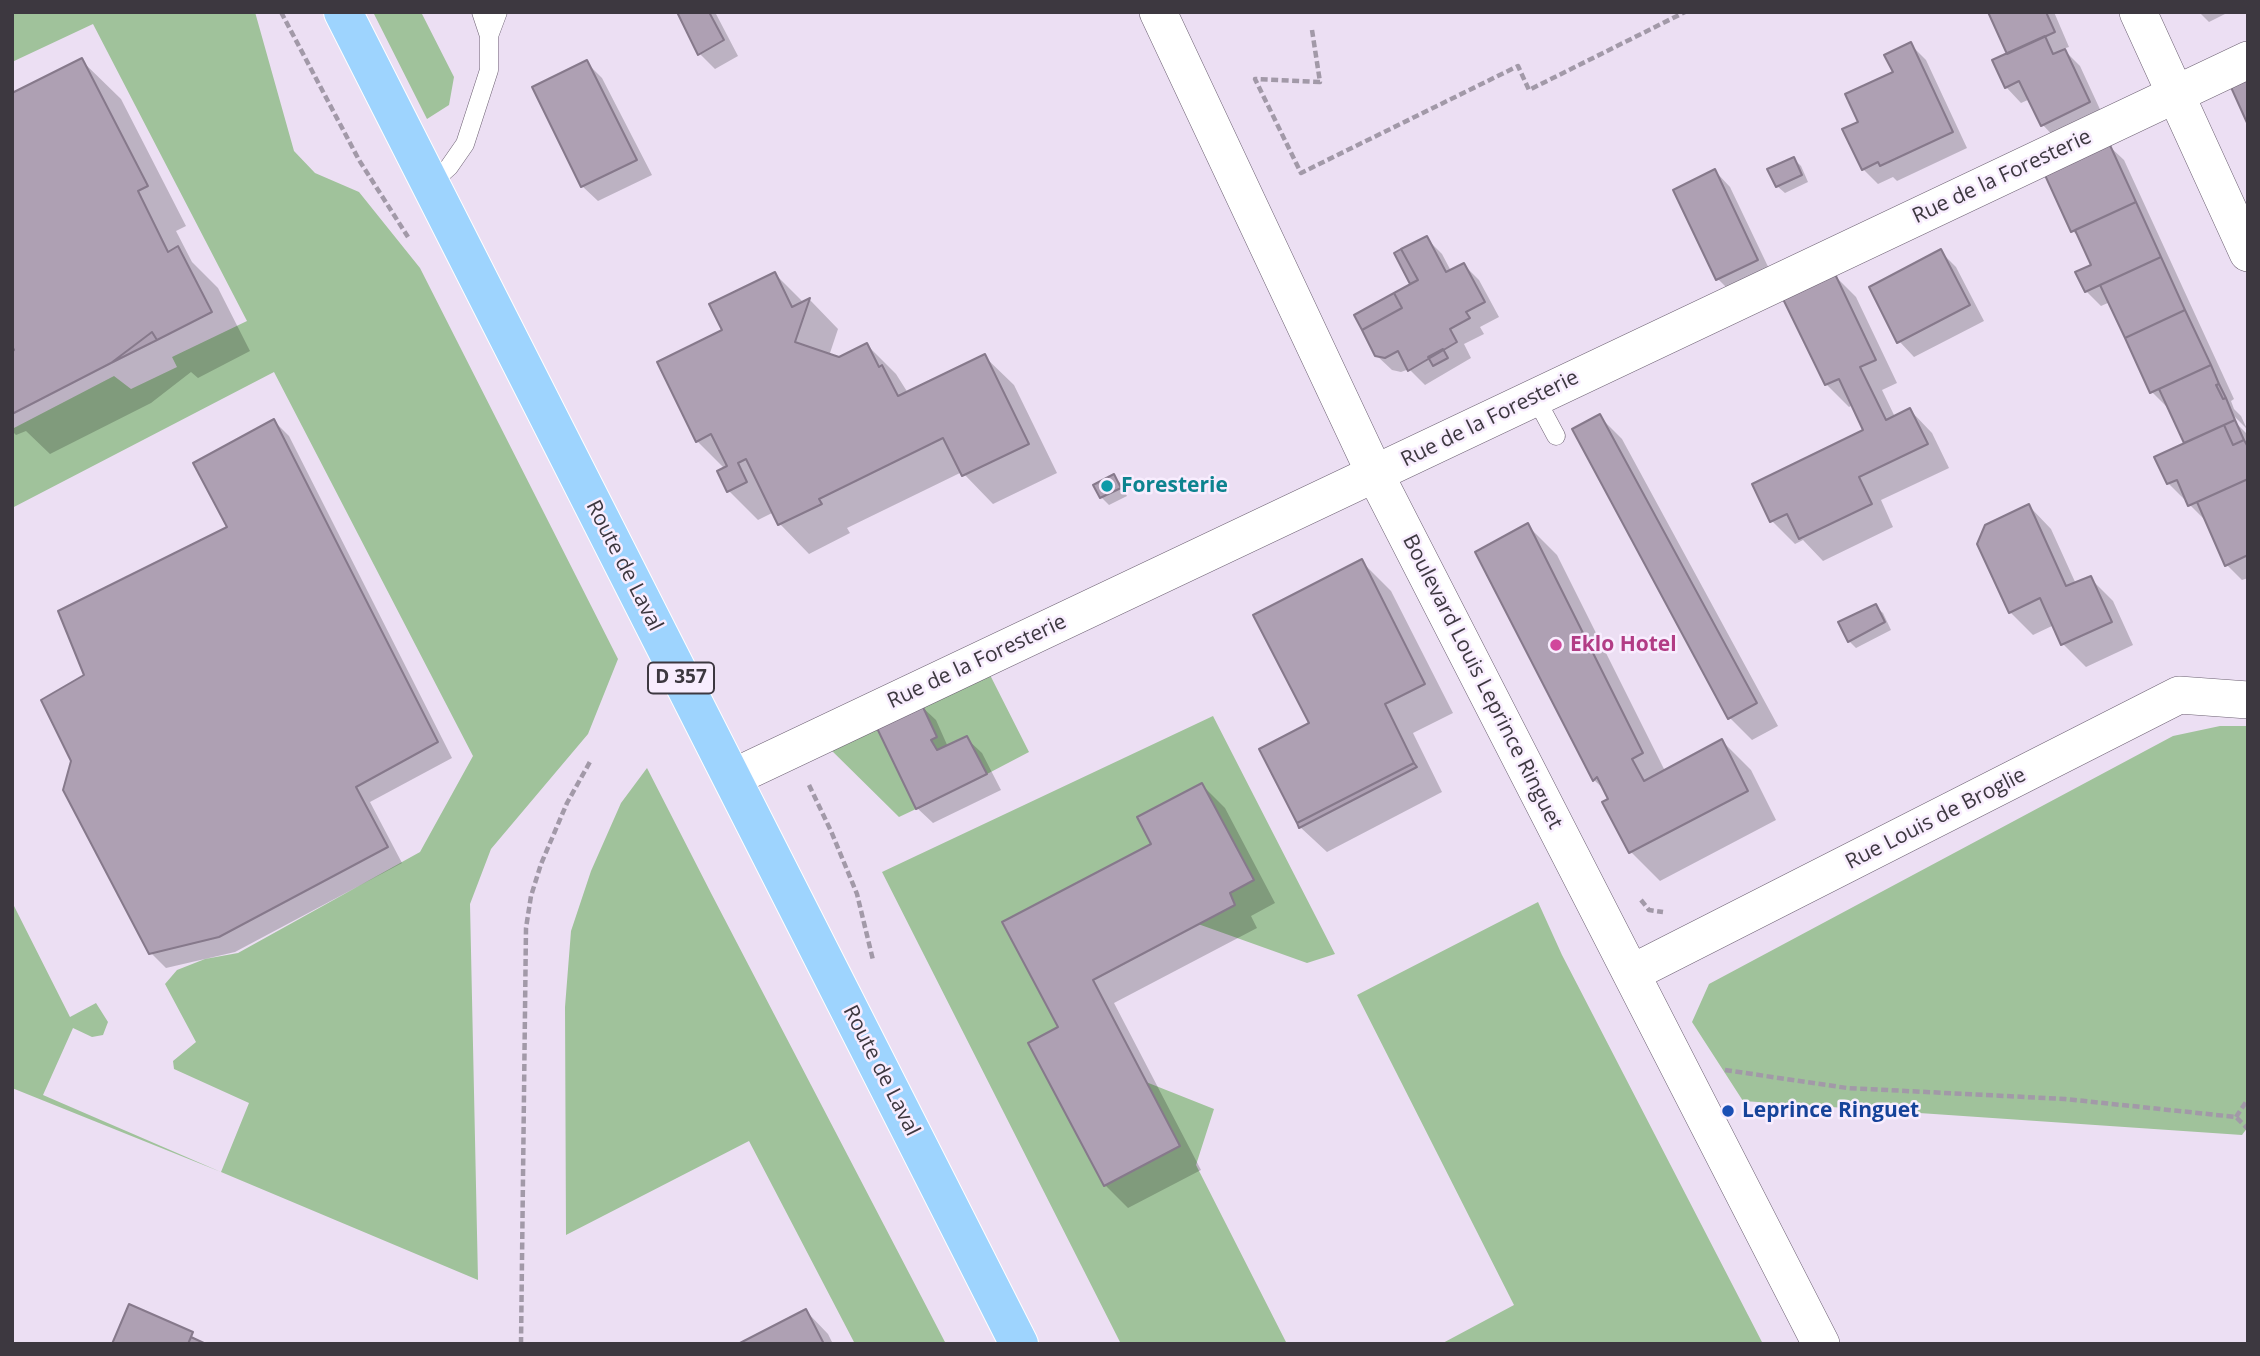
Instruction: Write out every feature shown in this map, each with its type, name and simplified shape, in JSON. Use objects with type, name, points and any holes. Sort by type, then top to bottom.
[{"type":"main road","name":"Route de Laval","points":[[343,12],[1019,1344]]},
{"type":"street","name":"Boulevard Louis Leprince Ringuet","points":[[1158,12],[1375,474],[1821,1344]]},
{"type":"street","points":[[2138,12],[2248,253]]},
{"type":"street","name":"Rue de la Foresterie","points":[[732,778],[2248,60]]},
{"type":"street","name":"Rue Louis de Broglie","points":[[1632,973],[2179,695],[2248,700]]},
{"type":"lane","points":[[430,184],[449,166],[465,144],[489,70],[489,36],[481,12]]},
{"type":"lane","points":[[489,36],[498,12]]},
{"type":"lane","points":[[1535,397],[1556,436]]},
{"type":"path","points":[[1312,30],[1320,82],[1255,79],[1301,173],[1518,66],[1529,90],[1685,12]]},
{"type":"path","points":[[792,749],[857,894],[874,966]]},
{"type":"path","points":[[521,1344],[526,928],[531,896],[541,864],[567,803],[591,761]]},
{"type":"path","points":[[1713,1068],[1847,1088],[2065,1099],[2236,1116],[2248,1129]]},
{"type":"path","points":[[2236,1116],[2248,1099]]},
{"type":"green space","points":[[12,12],[255,12],[294,151],[315,173],[359,192],[420,268],[618,659],[588,734],[491,849],[470,904],[478,1280],[221,1172],[249,1103],[174,1069],[173,1061],[196,1042],[165,984],[177,970],[205,959],[238,953],[420,852],[473,756],[274,372],[12,508],[12,429],[114,376],[131,389],[177,367],[172,357],[247,321],[93,24],[12,62]]},
{"type":"green space","points":[[373,12],[421,12],[454,77],[449,105],[427,119]]},
{"type":"green space","points":[[988,671],[1029,752],[987,774],[937,750],[931,740],[937,737],[921,703]]},
{"type":"green space","points":[[1213,716],[1335,954],[1307,963],[1198,924],[1235,905],[1230,893],[1254,880],[1202,783],[1137,817],[1151,844],[1002,922],[1058,1027],[1029,1043],[1104,1186],[1180,1146],[1146,1082],[1214,1109],[1196,1165],[1287,1344],[1121,1344],[882,872]]},
{"type":"green space","points":[[875,724],[916,809],[899,817],[827,746]]},
{"type":"green space","points":[[2220,726],[2248,726],[2248,1127],[2242,1135],[1743,1101],[1692,1022],[1709,984],[2173,736]]},
{"type":"green space","points":[[647,768],[946,1344],[855,1344],[749,1141],[566,1235],[565,1007],[571,931],[591,871],[621,803]]},
{"type":"green space","points":[[12,902],[70,1017],[96,1003],[108,1022],[103,1035],[92,1037],[73,1028],[43,1095],[221,1172],[12,1088]]},
{"type":"green space","points":[[1538,902],[1562,955],[1763,1344],[1441,1344],[1514,1305],[1357,995]]},
{"type":"building","points":[[677,12],[709,12],[724,40],[698,55]]},
{"type":"building","points":[[1988,12],[2046,12],[2055,32],[2007,54]]},
{"type":"building","points":[[2045,36],[2053,54],[2065,49],[2090,102],[2041,126],[2019,81],[2005,88],[1992,60]]},
{"type":"building","points":[[1911,42],[1953,132],[1880,166],[1878,162],[1862,170],[1842,129],[1858,122],[1845,94],[1893,72],[1884,55]]},
{"type":"building","points":[[82,58],[148,186],[138,191],[168,252],[178,246],[212,312],[157,340],[152,332],[111,363],[12,414],[12,93]]},
{"type":"building","points":[[587,60],[637,160],[581,187],[532,87]]},
{"type":"building","points":[[2248,77],[2248,125],[2230,85]]},
{"type":"building","points":[[2109,143],[2136,202],[2071,232],[2044,173]]},
{"type":"building","points":[[1794,157],[1802,175],[1776,187],[1767,169]]},
{"type":"building","points":[[1715,169],[1758,260],[1716,280],[1673,190]]},
{"type":"building","points":[[2136,202],[2161,257],[2085,292],[2075,272],[2091,265],[2075,230]]},
{"type":"building","points":[[1427,236],[1446,272],[1464,263],[1485,302],[1466,312],[1470,318],[1450,329],[1457,342],[1408,371],[1398,351],[1385,358],[1375,356],[1362,330],[1402,308],[1394,293],[1418,280],[1401,249]]},
{"type":"building","points":[[1401,249],[1418,280],[1410,284],[1394,253]]},
{"type":"building","points":[[1941,249],[1970,305],[1897,343],[1869,287]]},
{"type":"building","points":[[2161,257],[2185,310],[2125,338],[2100,285]]},
{"type":"building","points":[[775,272],[792,307],[810,298],[795,342],[839,357],[867,343],[898,396],[985,354],[1029,444],[962,476],[943,438],[819,499],[822,504],[778,525],[746,459],[738,463],[747,482],[727,492],[717,471],[727,466],[711,434],[696,442],[657,362],[722,330],[709,304]]},
{"type":"building","points":[[1834,272],[1876,360],[1860,367],[1886,420],[1910,408],[1928,444],[1859,477],[1872,504],[1799,539],[1787,514],[1770,522],[1752,484],[1863,430],[1839,379],[1825,385],[1782,297]]},
{"type":"building","points":[[1394,293],[1402,308],[1362,330],[1354,315]]},
{"type":"building","points":[[2185,310],[2211,365],[2150,393],[2125,338]]},
{"type":"building","points":[[152,332],[157,340],[111,363]]},
{"type":"building","points":[[1443,349],[1448,358],[1433,366],[1428,357]]},
{"type":"building","points":[[2211,365],[2219,384],[2216,385],[2223,399],[2226,398],[2235,420],[2184,443],[2159,389]]},
{"type":"building","points":[[2219,384],[2226,398],[2223,399],[2216,385]]},
{"type":"building","points":[[1600,414],[1757,703],[1728,719],[1572,429]]},
{"type":"building","points":[[274,419],[438,742],[356,787],[388,847],[219,937],[149,954],[63,790],[71,761],[41,700],[84,675],[58,611],[227,527],[193,463]]},
{"type":"building","points":[[2235,420],[2244,440],[2233,445],[2224,425]]},
{"type":"building","points":[[2224,425],[2233,445],[2244,440],[2248,447],[2248,479],[2188,506],[2177,480],[2167,484],[2154,457]]},
{"type":"building","name":"Foresterie","points":[[1114,474],[1121,488],[1100,498],[1093,485]]},
{"type":"building","points":[[2248,479],[2248,555],[2225,566],[2197,502]]},
{"type":"building","points":[[2029,504],[2066,586],[2091,576],[2112,622],[2061,645],[2040,598],[2009,613],[1977,544],[1985,525]]},
{"type":"building","name":"Eklo Hotel","points":[[1528,523],[1643,753],[1632,759],[1644,781],[1722,739],[1748,791],[1629,853],[1602,802],[1608,799],[1597,777],[1593,781],[1475,552]]},
{"type":"building","points":[[1362,559],[1425,684],[1385,704],[1414,763],[1297,823],[1259,749],[1309,723],[1253,615]]},
{"type":"building","points":[[1876,604],[1885,622],[1848,642],[1838,622]]},
{"type":"building","points":[[921,703],[937,737],[931,740],[937,750],[967,736],[987,774],[916,809],[875,724]]},
{"type":"building","points":[[1414,763],[1417,767],[1299,828],[1297,823]]},
{"type":"building","points":[[1202,783],[1254,880],[1230,893],[1235,905],[1093,980],[1180,1146],[1104,1186],[1028,1043],[1058,1027],[1002,922],[1151,844],[1137,817]]},
{"type":"building","points":[[129,1304],[193,1332],[188,1344],[112,1344]]},
{"type":"building","points":[[806,1309],[824,1344],[738,1344]]},
{"type":"building","points":[[191,1337],[206,1344],[188,1344]]},
{"type":"place","name":"Foresterie","points":[[1107,486]]},
{"type":"place","name":"Eklo Hotel","points":[[1556,645]]},
{"type":"place","name":"Leprince Ringuet","points":[[1728,1111]]}]
